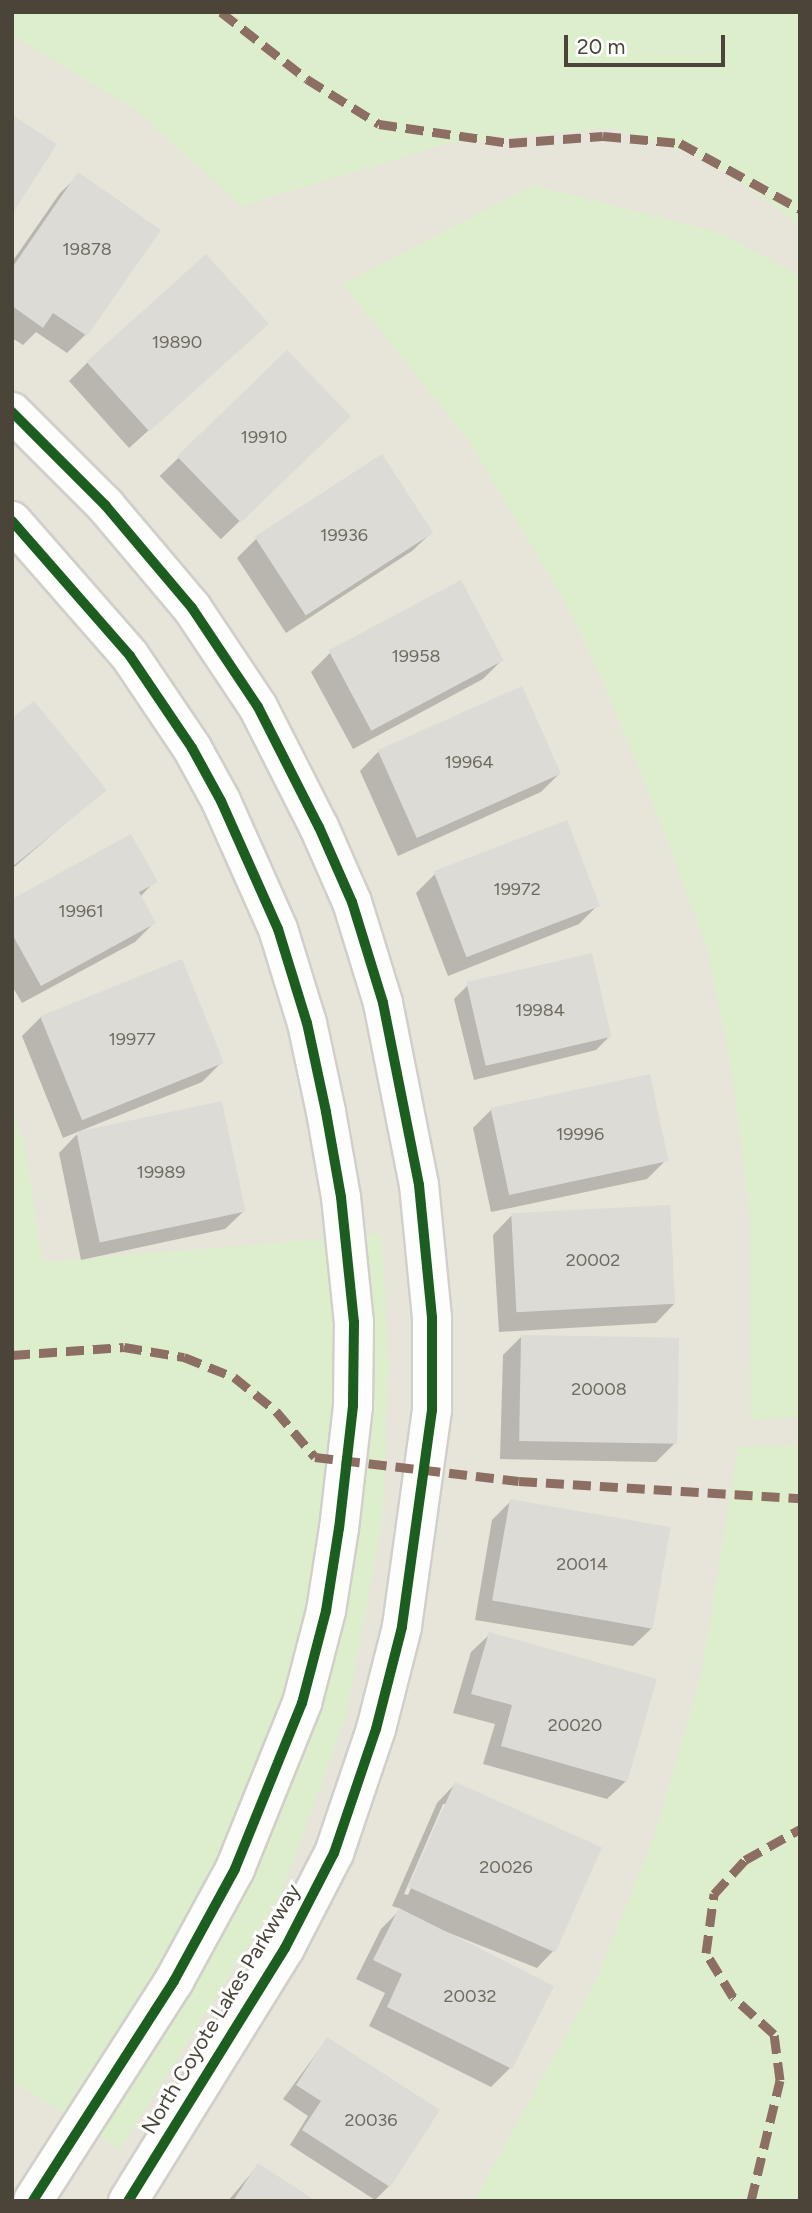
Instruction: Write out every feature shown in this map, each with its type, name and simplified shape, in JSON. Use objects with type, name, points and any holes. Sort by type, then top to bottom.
[{"type":"street","name":"North Coyote Lakes Parkwway","points":[[12,412],[106,505],[192,608],[258,707],[308,803],[352,902],[383,1003],[419,1185],[432,1318],[432,1410],[402,1627],[376,1728],[334,1853],[285,1948],[128,2201]]},
{"type":"street","points":[[12,521],[130,656],[192,748],[278,929],[307,1023],[326,1112],[341,1197],[354,1322],[353,1406],[339,1528],[326,1611],[302,1703],[235,1869],[174,1981],[33,2201]]},
{"type":"shaded area","points":[[12,12],[800,12],[800,2201],[12,2201]]},
{"type":"green space","points":[[12,12],[800,12],[800,228],[777,207],[700,157],[610,128],[450,143],[241,206],[135,109],[12,35]]},
{"type":"green space","points":[[534,185],[721,233],[800,276],[800,1417],[751,1419],[750,1217],[731,1066],[707,948],[660,822],[603,682],[561,595],[468,440],[343,284]]},
{"type":"green space","points":[[12,1108],[24,1141],[43,1262],[382,1234],[389,1365],[382,1524],[346,1716],[282,1892],[120,2149],[12,2081]]},
{"type":"green space","points":[[800,1445],[800,2201],[474,2201],[595,1982],[653,1839],[700,1680],[738,1447]]},
{"type":"building","points":[[12,115],[57,144],[12,214]]},
{"type":"building","points":[[78,172],[161,230],[87,336],[53,313],[43,328],[12,306],[12,268]]},
{"type":"building","points":[[206,254],[269,324],[149,432],[86,362]]},
{"type":"building","points":[[287,350],[351,416],[241,522],[177,456]]},
{"type":"building","points":[[382,454],[433,533],[306,616],[255,537]]},
{"type":"building","points":[[461,580],[504,660],[371,731],[329,650]]},
{"type":"building","points":[[522,686],[561,774],[417,838],[378,750]]},
{"type":"building","points":[[34,701],[107,790],[12,867],[12,718]]},
{"type":"building","points":[[567,820],[600,906],[466,957],[433,871]]},
{"type":"building","points":[[131,834],[158,882],[139,892],[156,923],[41,986],[12,934],[12,899]]},
{"type":"building","points":[[592,953],[611,1037],[486,1066],[466,982]]},
{"type":"building","points":[[182,959],[224,1063],[82,1120],[40,1016]]},
{"type":"building","points":[[650,1074],[669,1161],[509,1195],[491,1108]]},
{"type":"building","points":[[222,1101],[245,1212],[100,1243],[76,1132]]},
{"type":"building","points":[[670,1205],[675,1304],[516,1312],[511,1213]]},
{"type":"building","points":[[521,1335],[679,1338],[677,1444],[519,1441]]},
{"type":"building","points":[[510,1499],[671,1527],[653,1629],[492,1600]]},
{"type":"building","points":[[489,1632],[657,1679],[627,1782],[501,1746],[512,1705],[471,1694]]},
{"type":"building","points":[[455,1782],[602,1847],[555,1953],[408,1887]]},
{"type":"building","points":[[399,1908],[554,1986],[512,2069],[387,2007],[402,1974],[373,1960]]},
{"type":"building","points":[[327,2037],[440,2110],[390,2187],[302,2130],[321,2101],[296,2085]]},
{"type":"building","points":[[258,2163],[316,2201],[233,2201]]},
{"type":"marked path","points":[[221,12],[307,79],[379,124],[509,143],[603,136],[680,143],[800,209]]},
{"type":"marked path","points":[[12,1355],[124,1347],[184,1357],[234,1377],[276,1411],[315,1457],[519,1481],[800,1498]]},
{"type":"marked path","points":[[751,2201],[780,2080],[774,2034],[733,1997],[706,1953],[714,1894],[745,1860],[800,1829]]},
{"type":"cycle path","points":[[12,412],[105,505],[192,608],[258,707],[319,827],[352,902],[383,1003],[419,1185],[432,1318],[432,1410],[402,1627],[376,1729],[334,1853],[285,1948],[128,2201]]},
{"type":"cycle path","points":[[12,521],[130,656],[192,748],[221,801],[278,929],[307,1023],[326,1112],[341,1197],[354,1322],[353,1406],[339,1528],[326,1611],[302,1703],[235,1869],[174,1981],[33,2201]]}]
